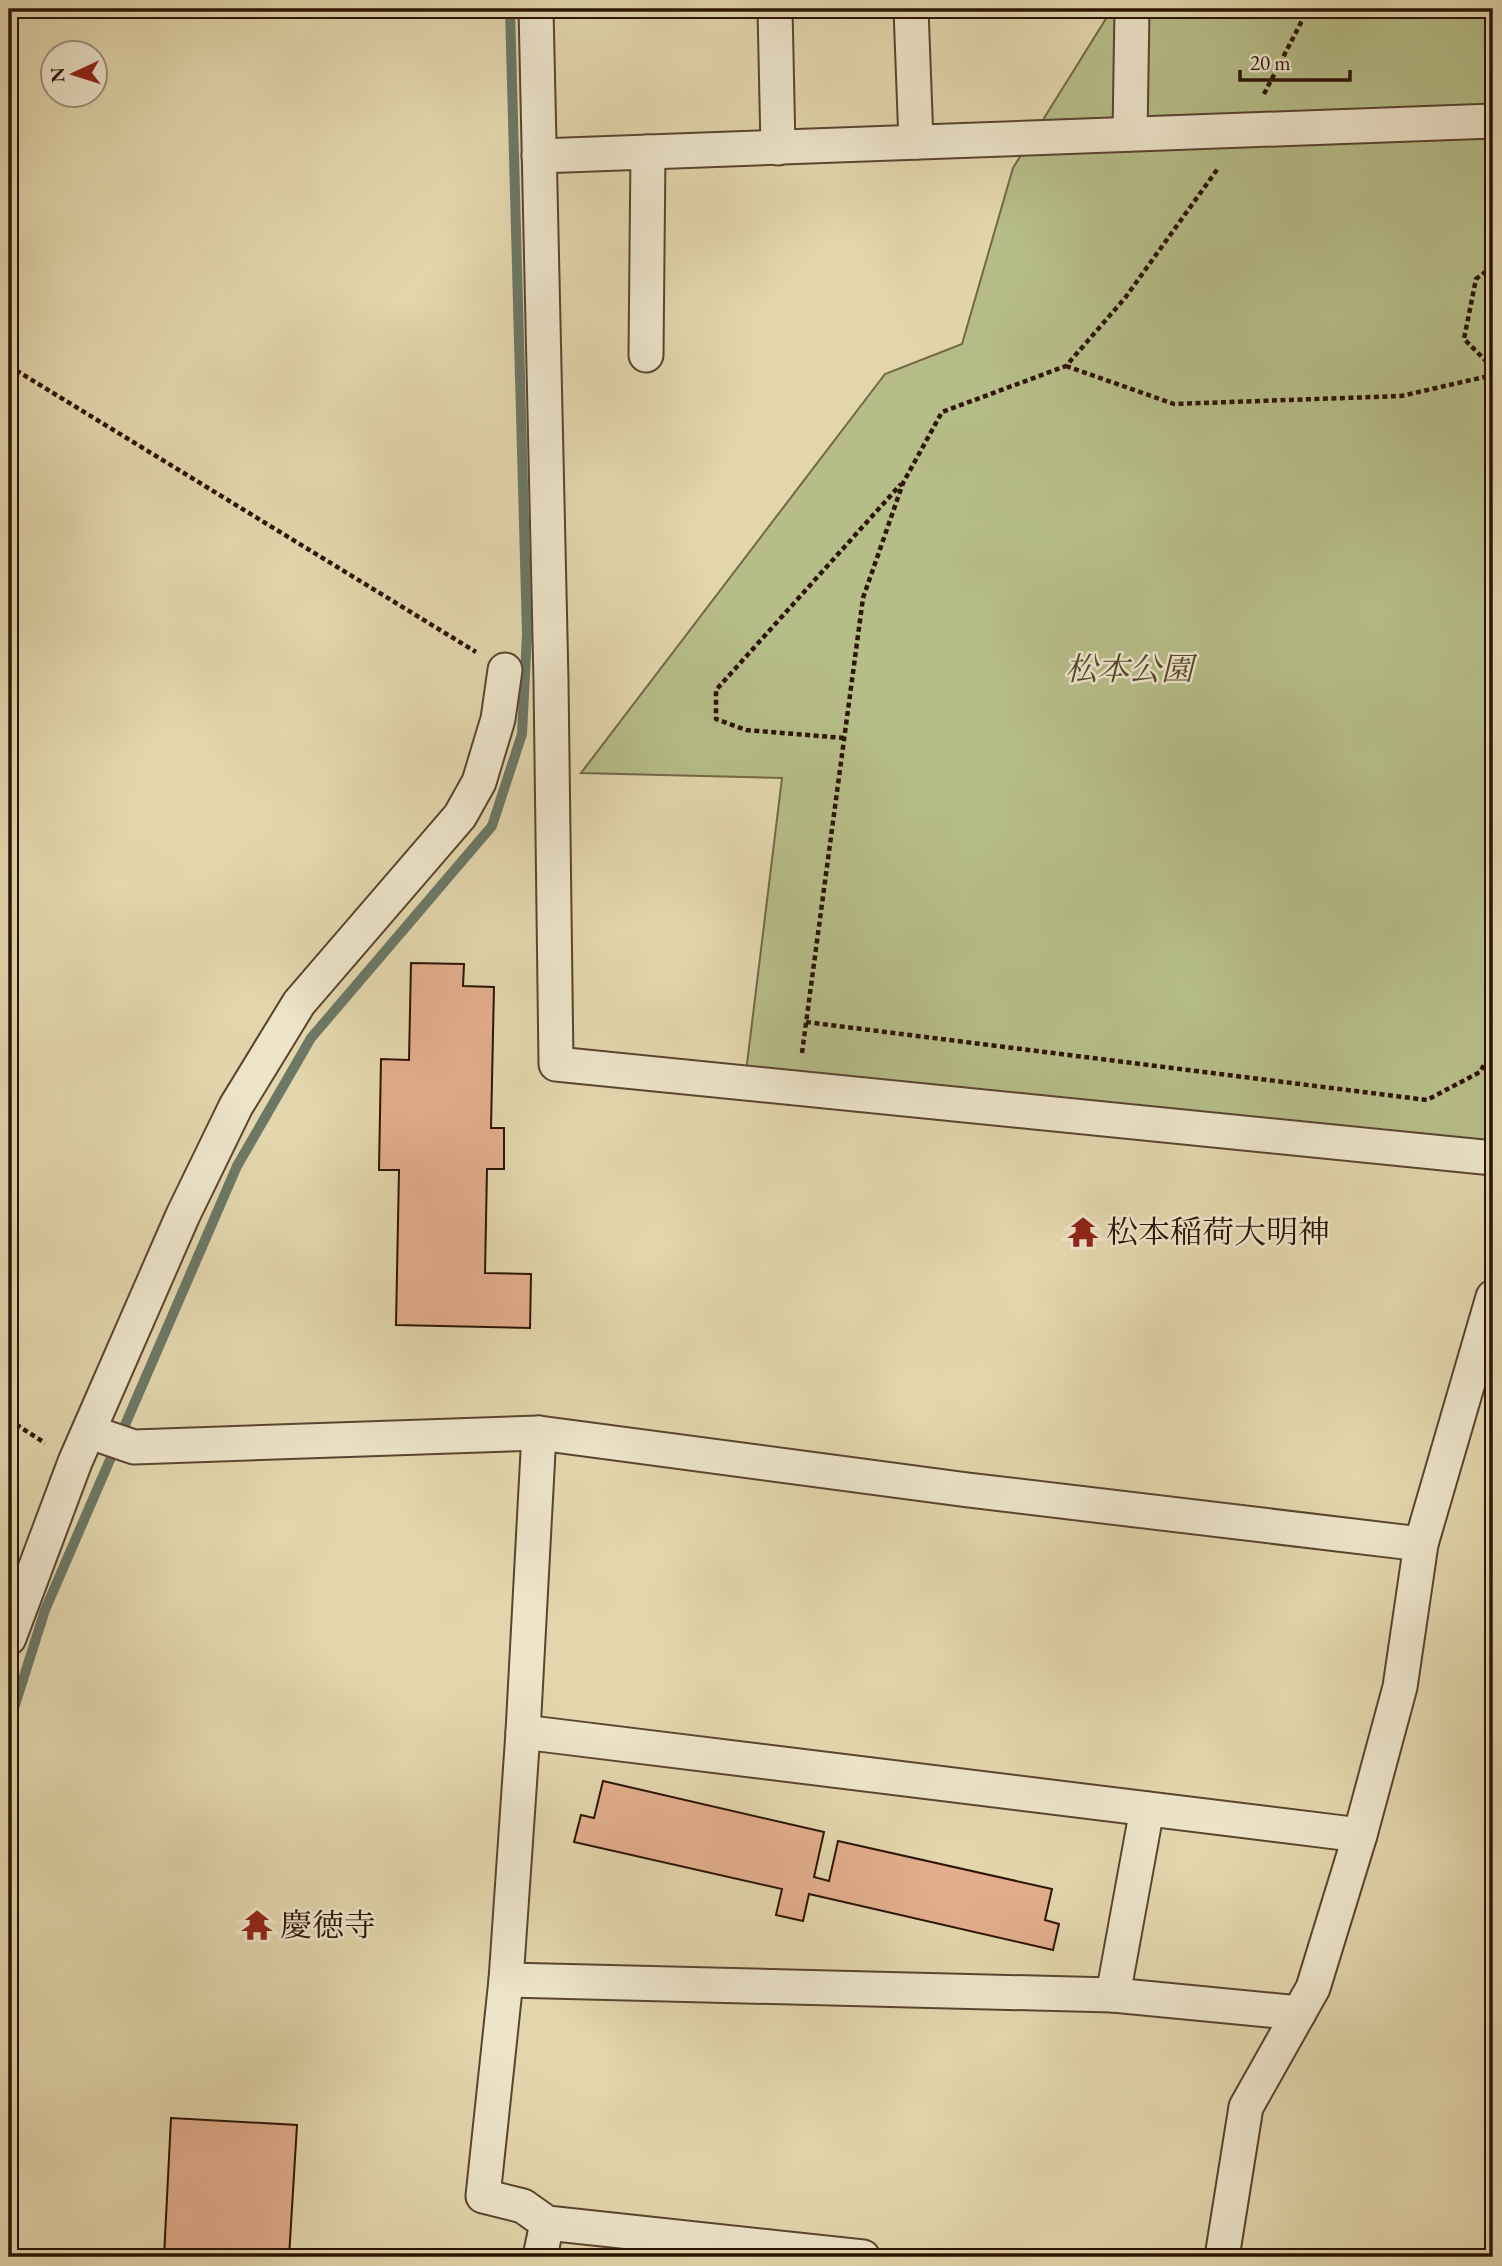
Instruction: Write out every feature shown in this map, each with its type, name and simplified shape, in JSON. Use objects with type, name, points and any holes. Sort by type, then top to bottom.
[{"type":"street","points":[[536,9],[556,1064],[1493,1158]]},
{"type":"street","points":[[775,9],[778,148]]},
{"type":"street","points":[[911,9],[916,142]]},
{"type":"street","points":[[1130,134],[1132,9]]},
{"type":"street","points":[[539,156],[1493,121]]},
{"type":"street","points":[[646,355],[648,152]]},
{"type":"street","points":[[9,1638],[75,1462],[183,1215],[236,1105],[299,1003],[460,816],[479,782],[498,719],[505,670]]},
{"type":"street","points":[[1222,2257],[1246,2107],[1313,1988],[1360,1835],[1400,1687],[1421,1544],[1493,1297]]},
{"type":"street","points":[[90,1432],[135,1447],[539,1433],[968,1490],[1421,1544]]},
{"type":"street","points":[[539,1433],[506,1980],[483,2196],[523,2206],[547,2223],[863,2257]]},
{"type":"street","points":[[523,1732],[1360,1835]]},
{"type":"street","points":[[1113,1995],[1147,1809]]},
{"type":"street","points":[[506,1980],[1113,1995],[1299,2013]]},
{"type":"street","points":[[540,2257],[547,2223]]},
{"type":"path","points":[[802,1055],[863,598],[903,483],[942,412],[1066,366],[1125,298],[1246,130],[1308,9]]},
{"type":"path","points":[[1493,266],[1476,279],[1464,338],[1493,368]]},
{"type":"path","points":[[9,366],[505,670]]},
{"type":"path","points":[[1066,366],[1174,404],[1401,396],[1493,375]]},
{"type":"path","points":[[844,738],[746,730],[716,719],[716,690],[903,483]]},
{"type":"path","points":[[806,1022],[1427,1100],[1480,1072],[1493,1049]]},
{"type":"green space","name":"松本公園","points":[[1112,9],[1493,9],[1493,1145],[746,1072],[782,778],[581,773],[885,374],[962,344],[1013,168]]},
{"type":"building","points":[[411,963],[464,964],[463,986],[494,987],[491,1128],[504,1128],[504,1169],[487,1169],[485,1273],[531,1274],[530,1328],[396,1325],[399,1170],[379,1170],[381,1059],[409,1060]]},
{"type":"building","points":[[603,1781],[824,1832],[814,1877],[829,1881],[838,1841],[1052,1889],[1045,1920],[1059,1924],[1053,1950],[809,1894],[803,1921],[776,1915],[782,1889],[574,1842],[581,1815],[594,1818]]},
{"type":"building","points":[[171,2118],[297,2125],[289,2257],[164,2257]]},
{"type":"waterway","points":[[9,1724],[45,1610],[237,1166],[311,1038],[492,826],[522,734],[527,634],[510,9]]},
{"type":"place","name":"松本稲荷大明神","points":[[1083,1232]]},
{"type":"place","name":"慶徳寺","points":[[257,1925]]}]
